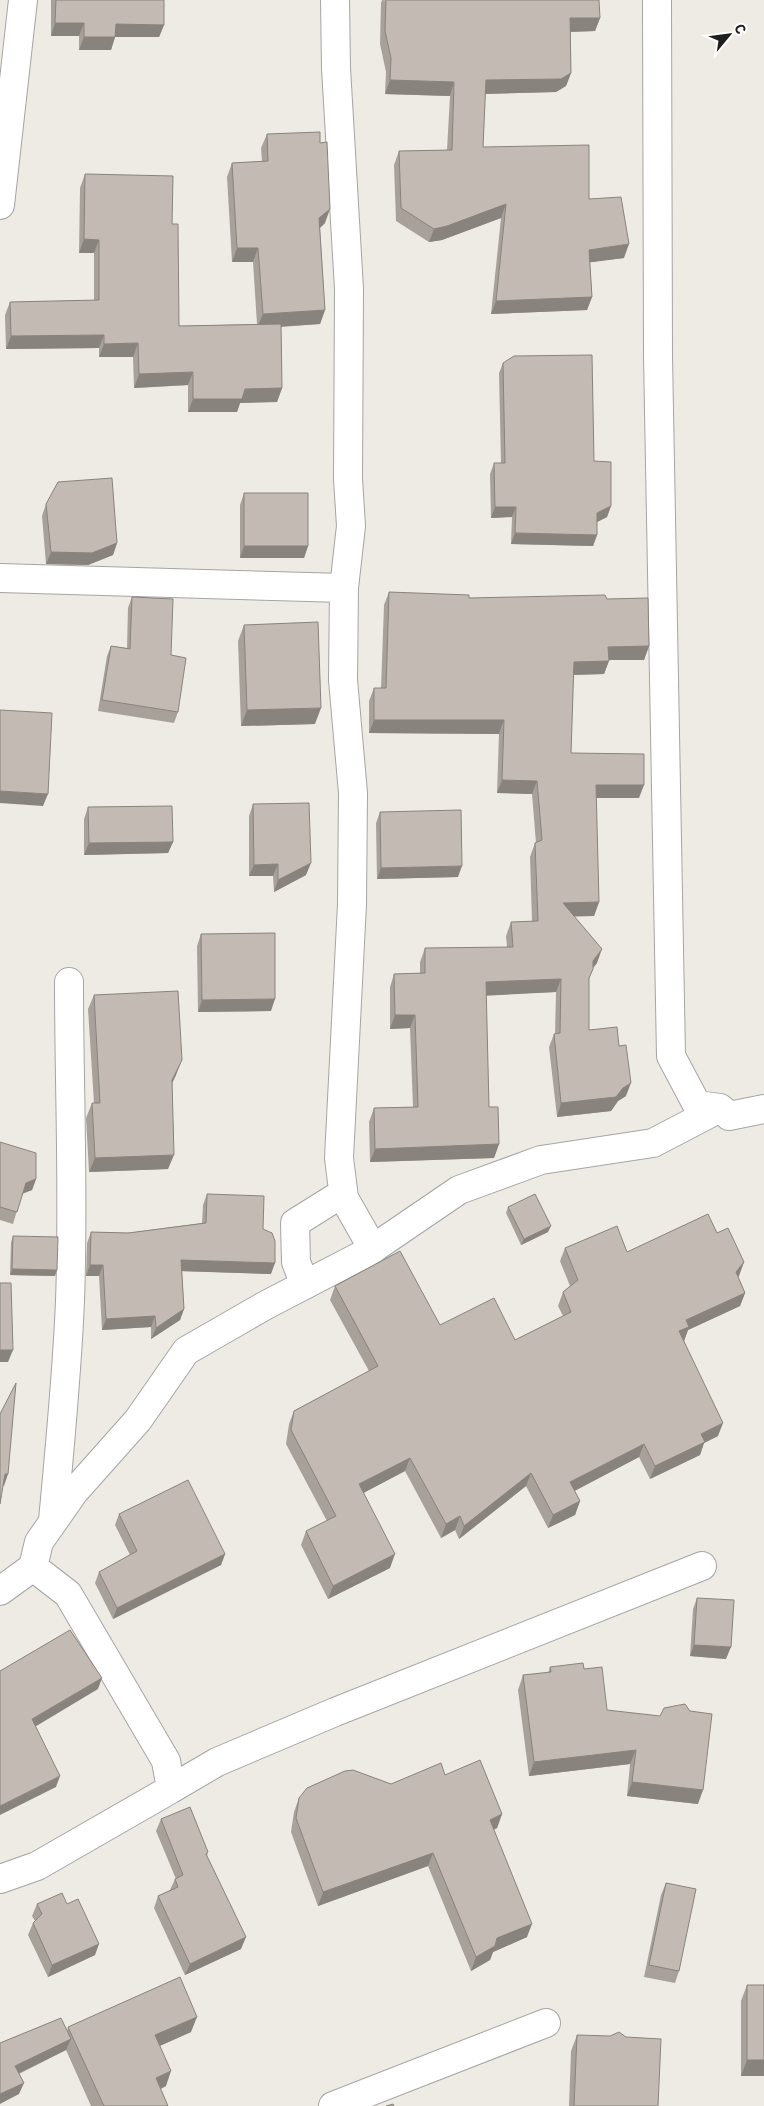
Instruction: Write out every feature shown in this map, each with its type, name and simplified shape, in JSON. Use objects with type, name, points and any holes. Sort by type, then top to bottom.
[{"type":"street","points":[[0,205],[23,0]]},
{"type":"street","points":[[335,0],[336,68],[349,289],[348,479],[352,526],[344,588],[343,680],[354,793],[352,904],[339,1158],[344,1198],[372,1249]]},
{"type":"street","points":[[656,0],[658,356],[671,1056],[697,1104],[720,1108],[729,1116],[764,1109]]},
{"type":"street","points":[[0,578],[344,588]]},
{"type":"street","points":[[53,1522],[70,1302],[69,982]]},
{"type":"street","points":[[0,1591],[33,1567],[39,1542],[74,1492],[138,1420],[186,1351],[372,1249],[459,1190],[541,1160],[653,1144],[720,1108]]},
{"type":"street","points":[[305,1285],[296,1262],[295,1224],[343,1193]]},
{"type":"street","points":[[0,1879],[37,1866],[217,1762],[334,1712],[702,1566]]},
{"type":"street","points":[[33,1567],[68,1594],[166,1761],[171,1789]]},
{"type":"street","points":[[332,2106],[546,2023]]},
{"type":"building","points":[[56,0],[164,0],[164,25],[116,24],[115,37],[84,37],[84,23],[55,23]]},
{"type":"building","points":[[386,0],[599,0],[600,18],[570,18],[571,73],[561,79],[486,80],[483,147],[589,145],[589,199],[621,197],[629,244],[589,250],[592,297],[496,301],[506,204],[434,229],[401,208],[399,151],[452,150],[454,82],[390,80],[391,58],[385,31]]},
{"type":"building","points":[[320,132],[320,143],[327,142],[330,209],[319,218],[325,310],[263,314],[258,248],[237,248],[232,163],[268,161],[267,134]]},
{"type":"building","points":[[85,174],[173,176],[172,224],[178,224],[179,326],[281,324],[282,388],[245,389],[242,399],[193,399],[193,372],[139,374],[138,343],[104,344],[104,335],[11,336],[10,302],[99,300],[99,240],[84,239]]},
{"type":"building","points":[[592,355],[594,461],[611,462],[611,506],[597,513],[597,535],[515,533],[516,507],[495,507],[494,463],[505,463],[503,363],[514,356]]},
{"type":"building","points":[[112,478],[117,543],[92,553],[51,552],[46,504],[58,482]]},
{"type":"building","points":[[244,493],[308,493],[308,546],[244,546]]},
{"type":"building","points":[[389,592],[469,595],[469,598],[605,595],[607,599],[648,598],[649,646],[608,647],[609,661],[574,662],[571,753],[644,754],[644,785],[596,785],[599,902],[563,903],[602,949],[593,961],[593,969],[589,978],[589,1030],[617,1027],[619,1046],[626,1045],[631,1083],[623,1088],[616,1097],[561,1103],[554,1034],[560,1033],[561,979],[486,982],[489,1107],[498,1107],[499,1144],[375,1149],[374,1108],[418,1107],[415,1015],[395,1015],[394,974],[425,973],[425,948],[513,947],[511,922],[538,921],[535,843],[542,840],[537,781],[502,780],[504,720],[374,720],[374,688],[386,688]]},
{"type":"building","points":[[132,597],[173,599],[171,655],[186,658],[178,712],[102,700],[111,646],[130,649]]},
{"type":"building","points":[[318,622],[321,708],[247,710],[244,625]]},
{"type":"building","points":[[0,710],[52,713],[48,794],[0,791]]},
{"type":"building","points":[[309,803],[311,863],[278,880],[278,864],[254,865],[253,804]]},
{"type":"building","points":[[172,806],[173,842],[89,843],[88,807]]},
{"type":"building","points":[[461,810],[462,866],[381,868],[380,812]]},
{"type":"building","points":[[275,933],[275,999],[202,1000],[201,934]]},
{"type":"building","points":[[178,991],[182,1060],[172,1080],[174,1155],[95,1158],[92,1103],[100,1103],[94,995]]},
{"type":"building","points":[[0,1142],[36,1153],[36,1179],[26,1183],[17,1212],[0,1207]]},
{"type":"building","points":[[207,1194],[264,1196],[263,1229],[272,1233],[275,1241],[275,1263],[181,1260],[184,1309],[156,1328],[155,1316],[106,1319],[103,1265],[90,1265],[91,1232],[128,1233],[206,1223]]},
{"type":"building","points":[[535,1194],[551,1226],[524,1239],[508,1207]]},
{"type":"building","points":[[708,1214],[717,1233],[728,1228],[744,1262],[736,1272],[745,1293],[686,1320],[689,1327],[679,1331],[723,1423],[701,1434],[705,1442],[655,1466],[644,1444],[570,1482],[580,1501],[553,1515],[531,1473],[464,1526],[460,1516],[446,1524],[410,1458],[359,1484],[395,1554],[333,1586],[306,1531],[336,1516],[291,1430],[294,1411],[378,1366],[335,1286],[400,1251],[440,1325],[494,1298],[515,1340],[571,1312],[563,1292],[578,1280],[565,1248],[617,1226],[627,1252]]},
{"type":"building","points":[[13,1236],[58,1237],[57,1270],[12,1269]]},
{"type":"building","points":[[0,1283],[11,1283],[13,1350],[0,1350]]},
{"type":"building","points":[[16,1383],[8,1474],[5,1474],[0,1504],[0,1414]]},
{"type":"building","points":[[188,1480],[225,1554],[117,1608],[99,1572],[137,1551],[119,1514]]},
{"type":"building","points":[[697,1598],[734,1600],[731,1647],[694,1645]]},
{"type":"building","points":[[70,1630],[102,1678],[32,1719],[60,1776],[0,1806],[0,1671]]},
{"type":"building","points":[[583,1663],[584,1669],[602,1667],[607,1710],[660,1716],[664,1708],[685,1704],[690,1711],[712,1714],[703,1790],[632,1782],[636,1750],[534,1762],[523,1675],[551,1672],[550,1667]]},
{"type":"building","points":[[480,1760],[502,1814],[490,1820],[532,1924],[497,1938],[495,1946],[476,1957],[433,1853],[323,1892],[296,1818],[299,1798],[307,1788],[345,1771],[353,1770],[391,1784],[441,1763],[445,1775]]},
{"type":"building","points":[[190,1807],[208,1852],[206,1854],[246,1937],[190,1964],[158,1896],[178,1887],[175,1879],[183,1875],[161,1819]]},
{"type":"building","points":[[666,1883],[696,1889],[679,1971],[649,1965]]},
{"type":"building","points":[[62,1893],[67,1904],[78,1899],[99,1944],[52,1965],[33,1923],[42,1914],[37,1904]]},
{"type":"building","points":[[180,1977],[197,2017],[155,2035],[171,2071],[156,2078],[168,2106],[104,2106],[68,2027]]},
{"type":"building","points":[[747,1985],[764,1985],[764,2060],[747,2060]]},
{"type":"building","points":[[61,2018],[71,2039],[15,2066],[24,2083],[0,2094],[0,2043]]},
{"type":"building","points":[[619,2032],[626,2037],[661,2039],[658,2106],[574,2106],[577,2035],[610,2036]]}]
